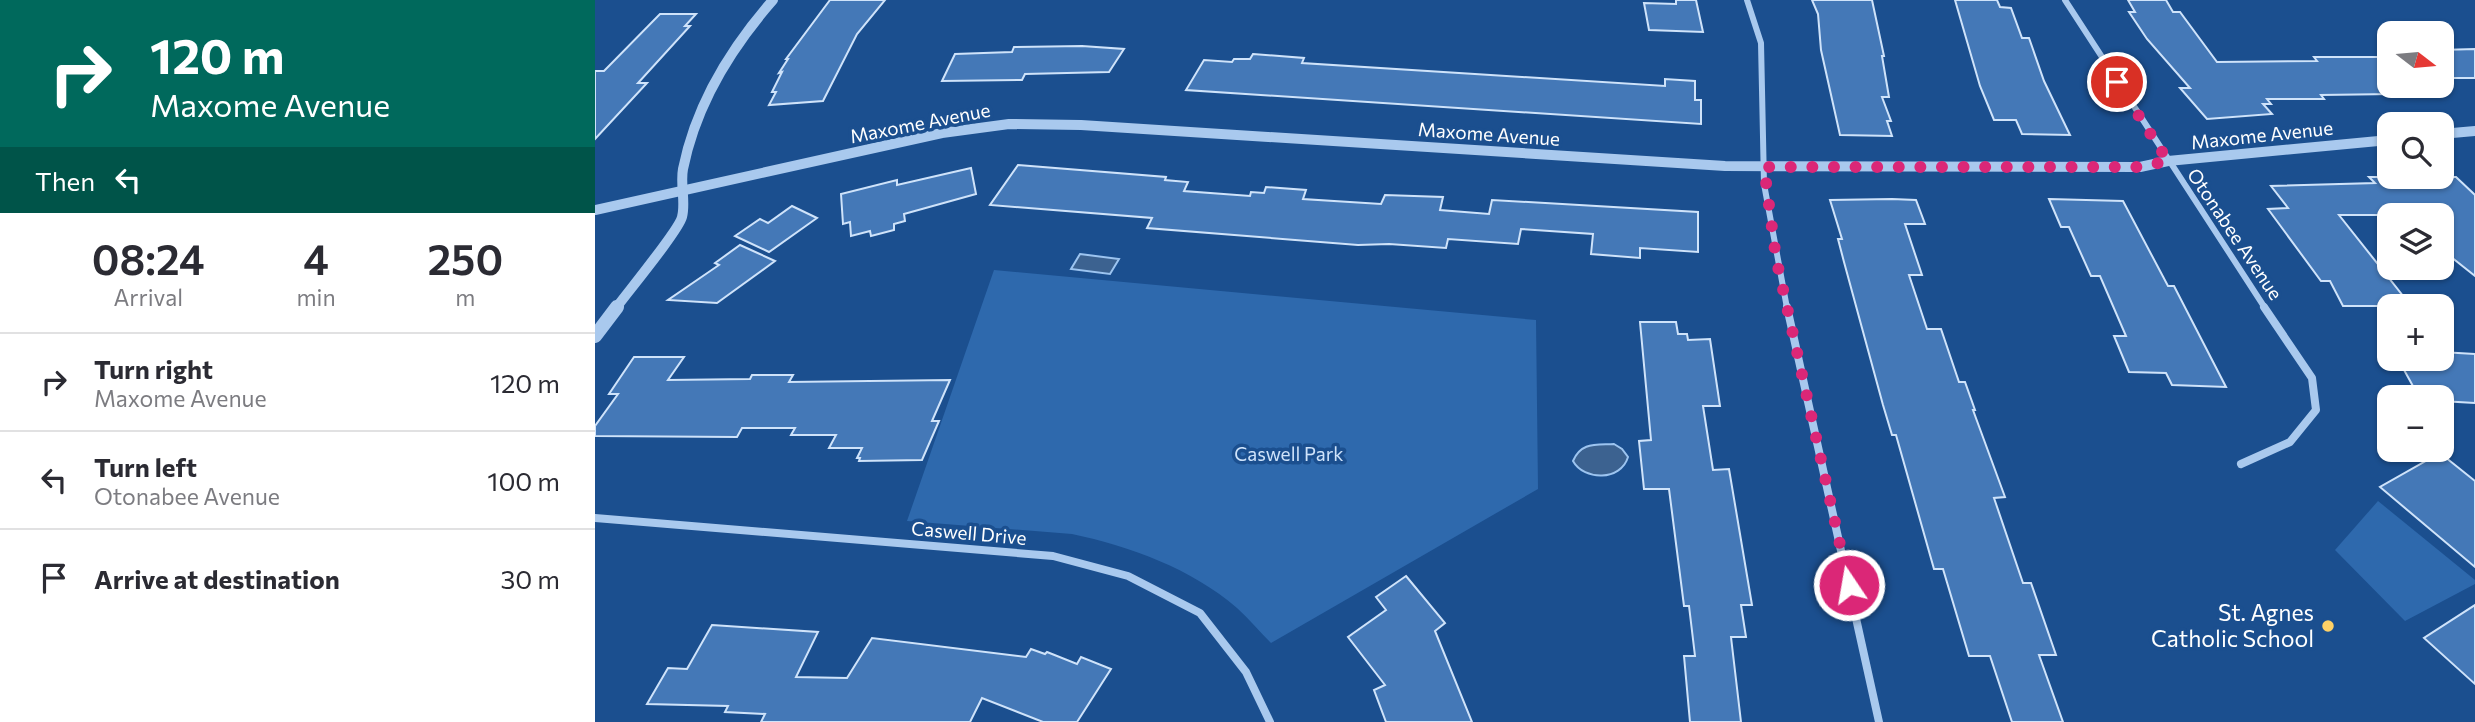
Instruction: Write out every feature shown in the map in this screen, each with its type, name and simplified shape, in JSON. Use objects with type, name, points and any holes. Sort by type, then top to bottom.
[{"type":"street","points":[[595,337],[682,219],[683,170],[705,99],[720,71],[773,0]]},
{"type":"street","points":[[1747,0],[1761,43],[1764,167],[1776,258],[1879,722]]},
{"type":"street","name":"Otonabee Avenue","points":[[2065,0],[2312,378],[2316,410],[2290,442],[2241,464]]},
{"type":"street","name":"Maxome Avenue","points":[[595,210],[942,134],[1009,124],[1081,125],[1764,167],[2140,167],[2168,161],[2377,141]]},
{"type":"street","points":[[2454,133],[2475,131]]},
{"type":"street","name":"Caswell Drive","points":[[595,517],[1053,556],[1128,576],[1200,614],[1246,672],[1270,722]]},
{"type":"green space","name":"Caswell Park","points":[[994,270],[1536,320],[1538,489],[1271,643],[1219,594],[1180,571],[1138,552],[1072,534],[907,521]]},
{"type":"green space","points":[[2378,501],[2475,580],[2475,584],[2405,621],[2335,550]]},
{"type":"shaded area","points":[[1080,254],[1119,259],[1110,274],[1071,269]]},
{"type":"shaded area","points":[[1614,444],[1628,457],[1618,471],[1593,475],[1578,468],[1573,461],[1584,448]]},
{"type":"building","points":[[830,0],[885,0],[857,34],[823,101],[769,105],[786,59]]},
{"type":"building","points":[[1676,0],[1696,0],[1703,32],[1649,30],[1644,3],[1676,4]]},
{"type":"building","points":[[1812,0],[1872,0],[1884,56],[1889,97],[1882,97],[1891,121],[1887,121],[1892,136],[1840,135],[1821,50],[1818,14]]},
{"type":"building","points":[[1955,0],[1997,0],[2000,7],[2011,8],[2022,38],[2029,38],[2044,81],[2070,135],[2022,134],[2016,120],[1994,120],[1980,86]]},
{"type":"building","points":[[2128,0],[2166,0],[2173,12],[2180,12],[2217,62],[2317,61],[2314,57],[2377,57],[2377,94],[2321,95],[2324,99],[2267,99],[2271,104],[2263,104],[2272,114],[2207,119],[2180,88],[2190,88],[2147,39],[2129,12],[2135,12]]},
{"type":"building","points":[[660,14],[696,14],[685,26],[690,26],[638,83],[647,83],[595,139],[595,71],[604,71]]},
{"type":"building","points":[[1082,46],[1124,49],[1109,72],[1025,74],[1022,80],[942,81],[955,54],[1012,52],[1014,47]]},
{"type":"building","points":[[2475,49],[2475,78],[2454,78],[2454,50]]},
{"type":"building","points":[[1253,54],[1304,58],[1302,63],[1665,86],[1665,79],[1695,81],[1695,100],[1701,100],[1701,124],[1186,90],[1204,60],[1232,62],[1234,59],[1250,59]]},
{"type":"building","points":[[1018,165],[1166,177],[1165,180],[1188,182],[1184,191],[1250,196],[1251,192],[1264,193],[1266,187],[1306,190],[1303,199],[1381,204],[1385,195],[1443,197],[1440,210],[1489,214],[1492,200],[1698,212],[1698,252],[1640,248],[1640,258],[1591,254],[1593,234],[1521,229],[1518,244],[1448,239],[1446,248],[1358,245],[1147,228],[1152,218],[990,205]]},
{"type":"building","points":[[971,168],[976,194],[904,214],[905,221],[894,224],[894,230],[871,236],[870,231],[851,236],[850,222],[843,224],[841,194],[897,180],[897,185]]},
{"type":"building","points":[[2369,177],[2377,177],[2377,189],[2454,189],[2456,177],[2475,195],[2475,276],[2454,259],[2454,203],[2377,203],[2377,215],[2339,215],[2377,263],[2377,280],[2390,280],[2402,294],[2377,294],[2377,306],[2343,306],[2330,281],[2321,281],[2268,209],[2288,208],[2271,186],[2375,183]]},
{"type":"building","points":[[2049,199],[2123,201],[2168,286],[2174,286],[2226,387],[2172,385],[2166,373],[2129,372],[2114,336],[2126,336],[2100,276],[2091,276],[2069,227],[2061,227]]},
{"type":"building","points":[[1830,200],[1916,200],[1925,224],[1905,224],[1922,275],[1909,275],[1927,329],[1941,329],[1959,382],[1965,382],[2005,497],[1994,498],[2023,583],[2031,583],[2056,655],[2039,655],[2063,722],[2012,722],[1990,656],[1969,656],[1943,569],[1934,569],[1896,435],[1892,435],[1883,405]]},
{"type":"building","points":[[792,206],[817,218],[769,252],[735,236],[760,219],[768,223]]},
{"type":"building","points":[[740,245],[775,261],[717,303],[668,300],[719,265],[715,263]]},
{"type":"building","points":[[1640,322],[1676,322],[1678,334],[1687,334],[1688,340],[1710,339],[1720,406],[1703,406],[1713,470],[1729,469],[1752,605],[1741,605],[1746,637],[1731,637],[1741,722],[1690,722],[1684,656],[1695,656],[1689,606],[1684,606],[1669,489],[1644,489],[1639,441],[1651,440]]},
{"type":"building","points":[[2454,353],[2475,354],[2475,403],[2454,402],[2454,385],[2412,385],[2405,371],[2454,371]]},
{"type":"building","points":[[634,357],[684,357],[668,380],[750,379],[752,375],[793,375],[789,382],[950,380],[932,421],[939,421],[922,460],[859,461],[860,458],[857,458],[862,448],[829,448],[836,435],[791,435],[795,428],[742,428],[737,437],[595,436],[595,426],[618,394],[609,394]]},
{"type":"building","points":[[2424,462],[2451,462],[2475,481],[2475,567],[2380,487]]},
{"type":"building","points":[[1406,576],[1445,623],[1435,631],[1472,722],[1386,722],[1374,690],[1385,685],[1348,637],[1386,610],[1376,597]]},
{"type":"building","points":[[2475,605],[2475,684],[2424,638]]},
{"type":"building","points":[[712,625],[818,632],[796,677],[847,678],[872,638],[1026,657],[1031,649],[1045,654],[1047,652],[1077,664],[1081,657],[1111,669],[1077,722],[1043,722],[982,698],[970,722],[761,722],[765,714],[725,712],[728,706],[647,704],[668,668],[687,669]]},
{"type":"place","name":"St. Agnes Catholic School","points":[[2328,626]]},
{"type":"route","points":[[1849,585],[1776,258],[1764,184],[1764,167],[2140,167],[2168,161],[2117,82]]}]
